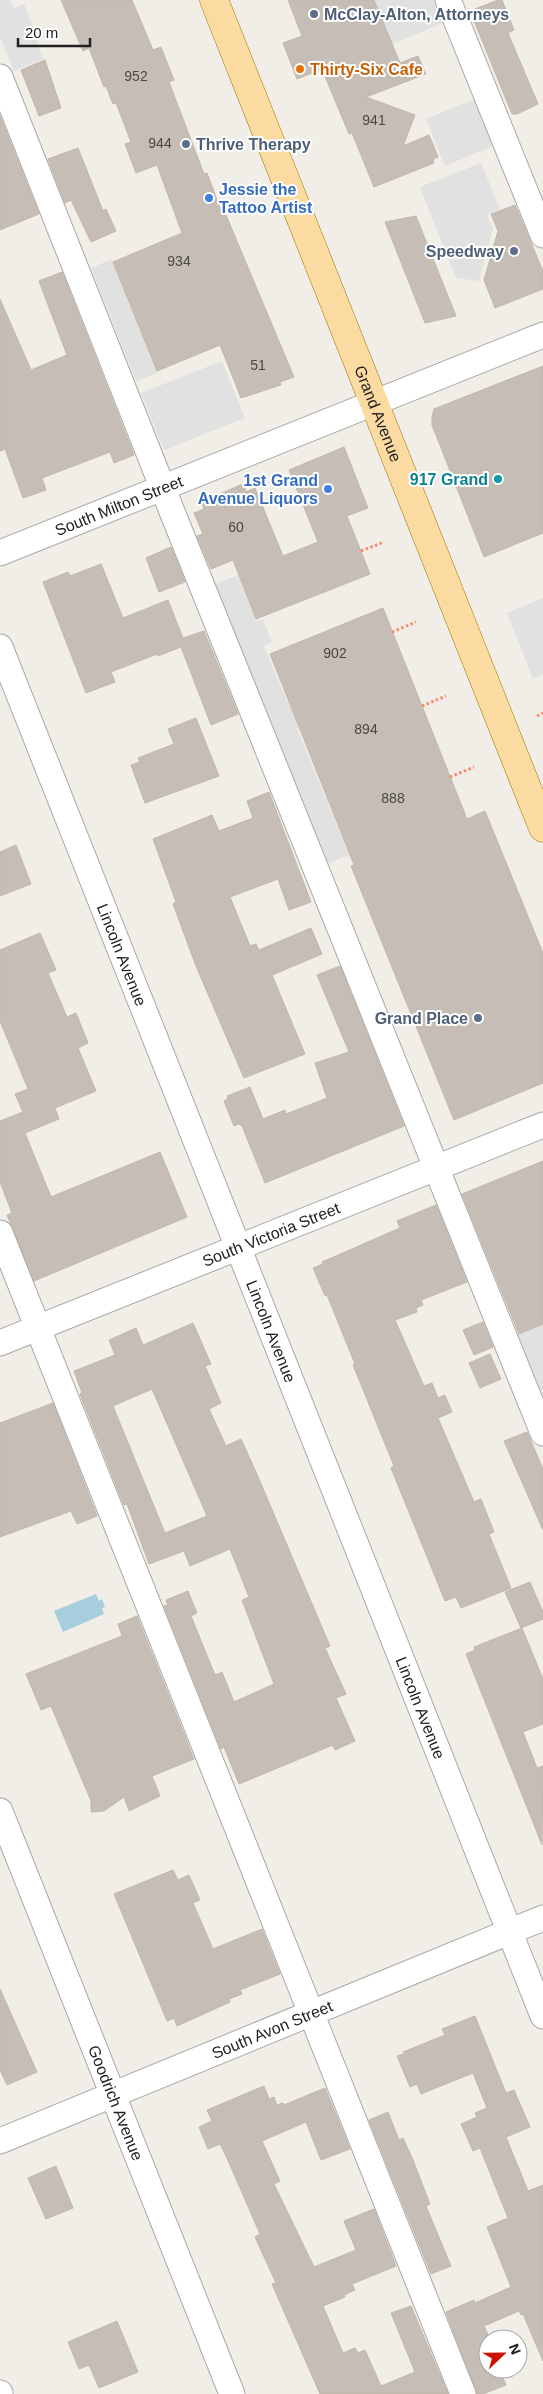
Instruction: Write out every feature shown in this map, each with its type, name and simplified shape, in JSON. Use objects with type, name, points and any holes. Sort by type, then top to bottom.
[{"type":"main road","name":"Grand Avenue","points":[[214,0],[543,828]]},
{"type":"street","points":[[448,0],[543,234]]},
{"type":"street","points":[[0,76],[163,489],[543,1433]]},
{"type":"street","name":"South Milton Street","points":[[0,553],[543,335]]},
{"type":"street","name":"Lincoln Avenue","points":[[0,647],[543,2016]]},
{"type":"street","name":"South Victoria Street","points":[[0,1343],[543,1125]]},
{"type":"street","points":[[0,1233],[463,2394]]},
{"type":"street","name":"Goodrich Avenue","points":[[0,1811],[232,2394]]},
{"type":"street","name":"South Avon Street","points":[[0,2141],[114,2096],[543,1918]]},
{"type":"path","points":[[361,551],[384,542]]},
{"type":"path","points":[[392,632],[416,622]]},
{"type":"path","points":[[422,706],[446,696]]},
{"type":"path","points":[[537,716],[543,713]]},
{"type":"path","points":[[450,777],[474,767]]},
{"type":"shaded area","points":[[0,0],[10,0],[14,8],[24,4],[39,42],[37,44],[43,59],[14,71],[0,37]]},
{"type":"shaded area","points":[[365,0],[441,0],[449,20],[392,44]]},
{"type":"shaded area","points":[[480,97],[498,144],[445,166],[426,119]]},
{"type":"shaded area","points":[[481,163],[500,209],[487,215],[493,228],[479,281],[456,278],[420,187]]},
{"type":"shaded area","points":[[112,259],[157,373],[136,381],[91,268]]},
{"type":"shaded area","points":[[222,361],[245,418],[164,450],[141,393]]},
{"type":"shaded area","points":[[238,575],[256,621],[263,619],[272,642],[264,646],[287,701],[294,699],[305,725],[297,728],[349,855],[327,864],[213,585]]},
{"type":"shaded area","points":[[543,598],[543,675],[533,679],[507,613]]},
{"type":"shaded area","points":[[543,1324],[543,1390],[539,1392],[517,1335]]},
{"type":"water","points":[[96,1594],[99,1601],[102,1599],[105,1607],[102,1608],[104,1614],[63,1632],[54,1611]]},
{"type":"building","points":[[61,0],[132,0],[153,50],[161,47],[174,80],[169,82],[204,174],[207,173],[223,216],[226,215],[294,377],[280,382],[281,385],[241,398],[220,345],[157,371],[113,262],[182,233],[157,165],[136,173],[125,144],[131,142],[116,103],[113,104],[106,86],[104,87],[89,48],[83,51]]},
{"type":"building","points":[[288,0],[374,0],[400,63],[418,56],[426,74],[366,97],[415,115],[403,146],[429,135],[438,157],[433,159],[434,163],[374,187],[352,133],[349,134],[322,69],[297,79],[283,43],[302,36]]},
{"type":"building","points":[[502,0],[514,30],[508,33],[538,104],[517,114],[512,114],[470,11]]},
{"type":"building","points":[[45,60],[61,108],[39,116],[21,70]]},
{"type":"building","points":[[0,116],[39,214],[0,230]]},
{"type":"building","points":[[78,148],[103,211],[106,209],[116,231],[91,242],[71,200],[65,203],[48,159]]},
{"type":"building","name":"Speedway","points":[[515,205],[543,271],[543,289],[495,308],[484,280],[498,231],[491,214]]},
{"type":"building","points":[[416,216],[456,316],[425,323],[385,222]]},
{"type":"building","points":[[62,272],[134,455],[114,463],[110,452],[42,478],[46,490],[23,498],[5,449],[0,451],[0,299],[31,370],[67,355],[39,281]]},
{"type":"building","name":"917 Grand","points":[[543,366],[543,533],[484,557],[432,425],[434,409]]},
{"type":"building","points":[[344,447],[368,508],[347,516],[370,574],[256,619],[233,560],[211,569],[197,536],[203,534],[194,513],[204,509],[201,502],[243,484],[246,492],[255,488],[283,556],[318,542],[289,470]]},
{"type":"building","points":[[171,547],[185,582],[159,592],[146,558]]},
{"type":"building","points":[[101,564],[123,618],[168,600],[183,638],[204,631],[238,714],[211,725],[181,647],[111,672],[115,682],[86,693],[43,582],[68,572],[70,576]]},
{"type":"building","points":[[383,608],[467,819],[485,811],[543,953],[543,1083],[454,1120],[351,866],[354,865],[270,654]]},
{"type":"building","points":[[196,718],[219,776],[145,803],[131,765],[140,762],[138,758],[174,744],[168,729]]},
{"type":"building","points":[[269,792],[311,902],[289,910],[278,879],[230,897],[250,946],[256,944],[259,950],[311,928],[322,954],[272,975],[305,1054],[244,1078],[196,966],[173,904],[176,902],[153,839],[212,815],[219,831],[253,818],[247,801]]},
{"type":"building","points":[[16,845],[31,884],[0,896],[0,852]]},
{"type":"building","points":[[40,933],[56,970],[48,973],[67,1017],[76,1013],[88,1043],[78,1048],[96,1091],[55,1108],[59,1119],[25,1133],[51,1197],[160,1152],[187,1217],[34,1281],[7,1215],[12,1213],[0,1182],[0,1121],[23,1112],[15,1094],[28,1089],[0,1021],[0,950]]},
{"type":"building","points":[[340,966],[404,1126],[265,1183],[242,1126],[239,1124],[234,1126],[224,1101],[228,1099],[227,1096],[250,1087],[263,1119],[285,1110],[286,1114],[327,1098],[315,1063],[349,1052],[317,975]]},
{"type":"building","points":[[543,1161],[543,1324],[519,1334],[462,1194]]},
{"type":"building","points":[[436,1205],[467,1282],[421,1300],[423,1305],[416,1308],[417,1312],[395,1320],[424,1386],[432,1383],[438,1398],[445,1395],[452,1412],[438,1418],[474,1502],[481,1499],[494,1532],[489,1534],[511,1588],[461,1608],[456,1597],[445,1601],[391,1468],[394,1466],[353,1365],[355,1364],[327,1295],[325,1296],[313,1268],[323,1264],[322,1262],[400,1228],[397,1221]]},
{"type":"building","points":[[483,1322],[493,1347],[474,1355],[463,1330]]},
{"type":"building","points":[[193,1323],[211,1364],[205,1366],[221,1403],[209,1409],[226,1446],[241,1439],[330,1646],[325,1648],[346,1694],[336,1698],[355,1741],[335,1750],[333,1745],[239,1784],[224,1747],[221,1749],[164,1606],[168,1605],[166,1600],[188,1591],[197,1613],[191,1616],[215,1675],[222,1672],[234,1702],[274,1684],[242,1600],[249,1597],[230,1549],[190,1566],[184,1551],[149,1564],[127,1504],[124,1505],[80,1394],[82,1393],[74,1371],[115,1355],[109,1340],[136,1328],[143,1345]],"holes":[[[152,1389],[207,1516],[165,1533],[113,1406]]]},
{"type":"building","points":[[490,1354],[501,1379],[480,1388],[469,1363]]},
{"type":"building","points":[[53,1403],[97,1516],[77,1524],[71,1511],[0,1537],[0,1423]]},
{"type":"building","points":[[527,1432],[543,1469],[543,1530],[504,1441]]},
{"type":"building","points":[[530,1582],[543,1612],[543,1619],[521,1628],[505,1592]]},
{"type":"building","points":[[137,1616],[194,1759],[152,1776],[160,1796],[129,1811],[124,1797],[104,1811],[91,1812],[91,1801],[51,1706],[41,1710],[26,1674],[122,1636],[118,1624]]},
{"type":"building","points":[[522,1628],[543,1679],[543,1724],[523,1732],[537,1768],[543,1766],[542,1845],[466,1654],[475,1650],[474,1647]]},
{"type":"building","points":[[173,1870],[178,1880],[189,1875],[200,1900],[193,1903],[213,1949],[262,1929],[280,1974],[240,1990],[242,1994],[229,1999],[230,2002],[177,2026],[174,2018],[167,2021],[114,1894]]},
{"type":"building","points":[[0,1989],[37,2072],[7,2085],[0,2070]]},
{"type":"building","points":[[475,2016],[506,2093],[514,2090],[530,2127],[506,2137],[528,2191],[543,2185],[543,2361],[523,2314],[521,2315],[519,2311],[484,2326],[485,2329],[478,2329],[478,2379],[503,2379],[506,2385],[483,2394],[477,2394],[446,2312],[474,2300],[475,2303],[511,2287],[487,2227],[508,2218],[480,2148],[473,2151],[461,2124],[477,2117],[475,2113],[487,2108],[473,2073],[421,2094],[417,2084],[410,2087],[397,2056],[445,2035],[442,2029]]},
{"type":"building","points":[[264,2086],[269,2099],[274,2097],[277,2105],[283,2103],[284,2105],[325,2088],[350,2149],[321,2160],[306,2122],[262,2141],[280,2181],[274,2184],[314,2267],[356,2250],[344,2221],[374,2209],[396,2266],[352,2284],[355,2290],[344,2295],[345,2297],[323,2306],[343,2353],[355,2348],[358,2353],[365,2350],[381,2386],[415,2372],[391,2313],[411,2306],[448,2394],[320,2394],[272,2284],[276,2283],[255,2237],[260,2234],[226,2156],[220,2144],[208,2149],[199,2127],[212,2121],[207,2110]]},
{"type":"building","points":[[388,2112],[399,2140],[403,2138],[413,2160],[430,2204],[426,2206],[451,2266],[431,2274],[369,2120]]},
{"type":"building","points":[[56,2166],[73,2208],[46,2219],[28,2178]]},
{"type":"building","points":[[117,2321],[138,2372],[99,2388],[89,2365],[79,2369],[68,2342]]},
{"type":"place","name":"McClay-Alton, Attorneys","points":[[314,14]]},
{"type":"place","name":"Thirty-Six Cafe","points":[[300,69]]},
{"type":"place","name":"Thrive Therapy","points":[[186,144]]},
{"type":"place","name":"Jessie the Tattoo Artist","points":[[209,198]]},
{"type":"place","name":"Speedway","points":[[514,251]]},
{"type":"place","name":"917 Grand","points":[[498,479]]},
{"type":"place","name":"1st Grand Avenue Liquors","points":[[328,489]]},
{"type":"place","name":"Grand Place","points":[[478,1018]]}]
